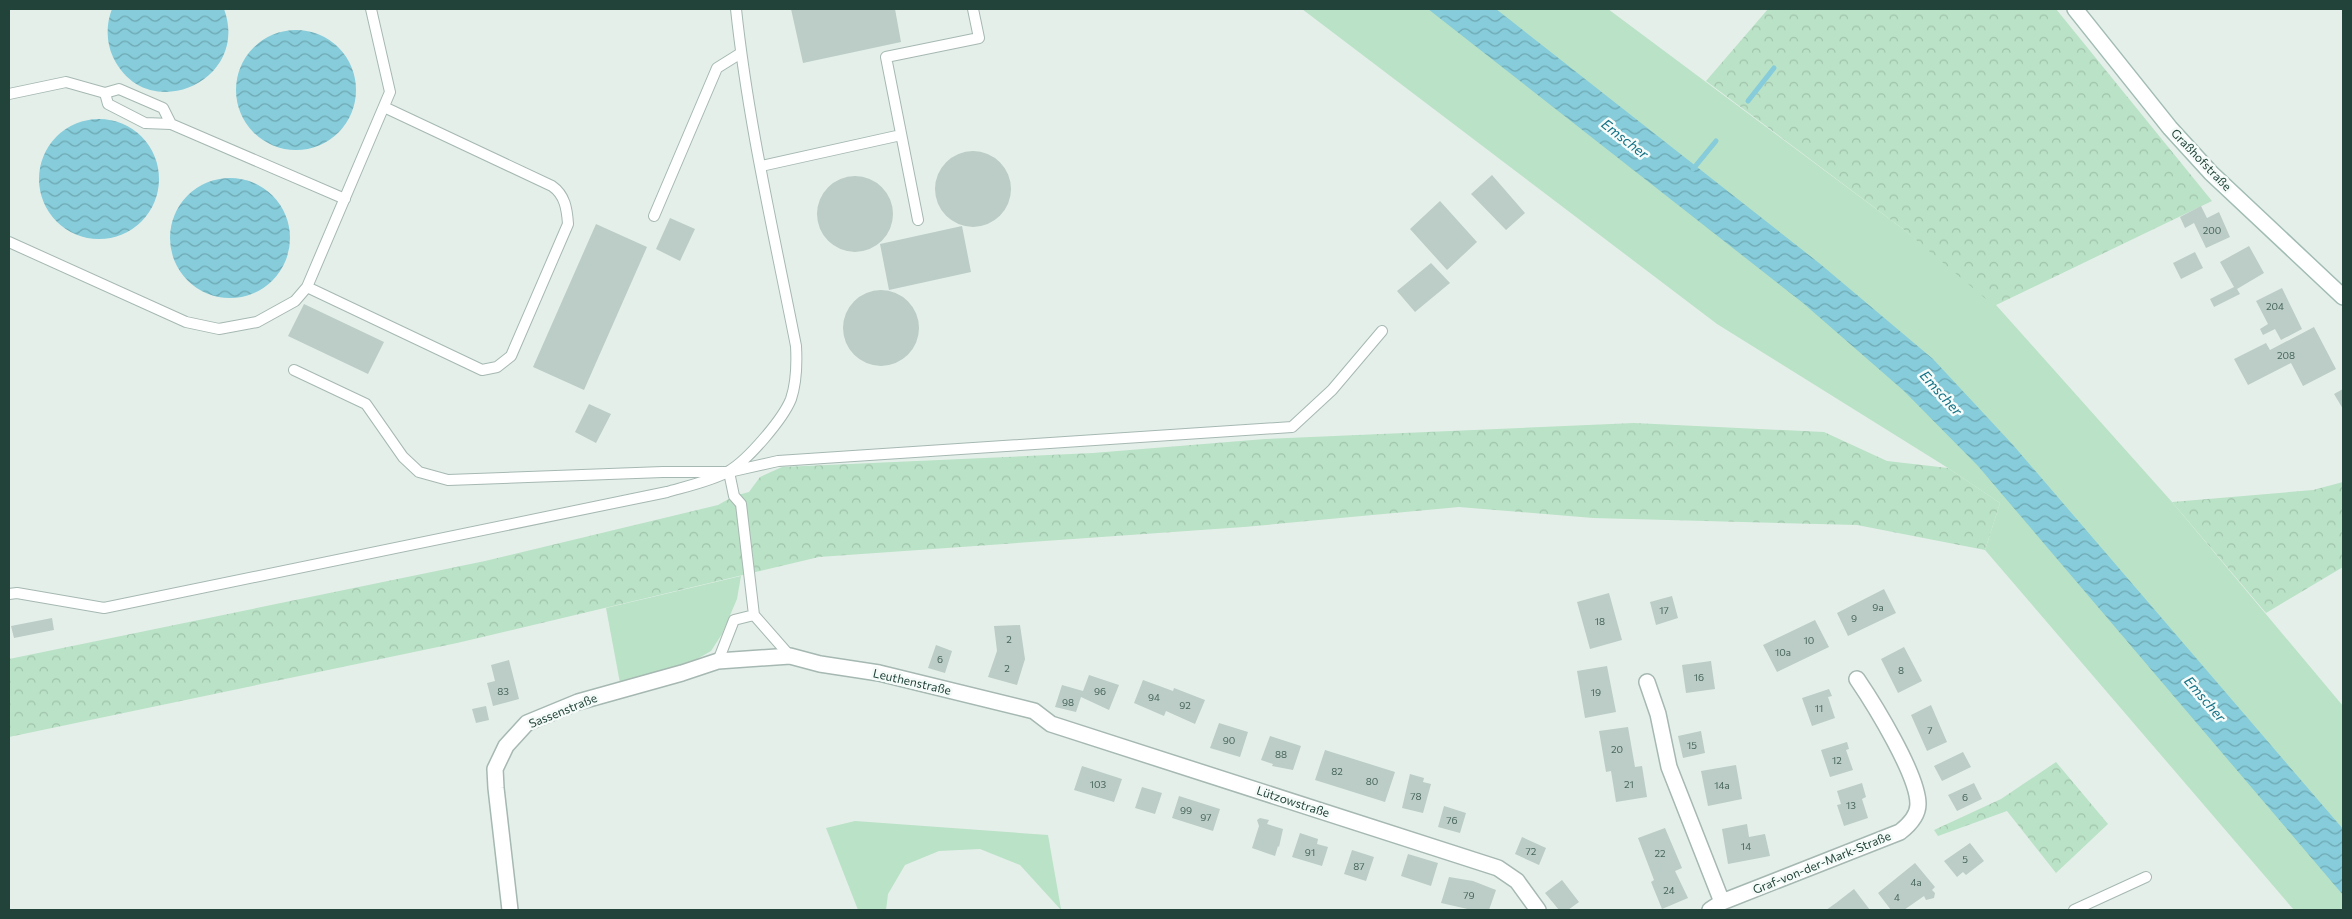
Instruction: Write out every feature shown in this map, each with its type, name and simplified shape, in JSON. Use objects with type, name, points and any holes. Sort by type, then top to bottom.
[{"type":"street","name":"Graßhofstraße","points":[[2075,9],[2164,121],[2211,173],[2343,297]]},
{"type":"street","name":"Sassenstraße","points":[[510,910],[495,769],[506,746],[527,723],[578,702],[718,661],[790,656]]},
{"type":"street","name":"Leuthenstraße","points":[[790,656],[820,664],[879,673],[1034,711]]},
{"type":"street","name":"Graf-von-der-Mark-Straße","points":[[1647,682],[1658,714],[1670,767],[1716,906],[1900,832],[1913,818],[1918,803],[1915,787],[1877,708],[1857,679]]},
{"type":"street","name":"Lützowstraße","points":[[1034,711],[1051,724],[1498,868],[1517,881],[1538,910]]},
{"type":"lane","points":[[9,242],[186,322],[219,329],[257,322],[295,301],[307,288],[390,92],[371,9]]},
{"type":"lane","points":[[294,370],[366,404],[403,457],[419,472],[448,480],[663,472],[729,472],[776,423],[790,400],[797,373],[796,346],[761,166],[741,53],[736,9]]},
{"type":"lane","points":[[918,220],[886,57],[979,38],[973,9]]},
{"type":"lane","points":[[654,216],[717,68],[741,53]]},
{"type":"lane","points":[[9,94],[66,82],[105,93],[119,89],[163,108],[172,124]]},
{"type":"lane","points":[[105,93],[108,104],[146,123],[172,124],[345,199]]},
{"type":"lane","points":[[307,288],[482,370],[497,367],[512,356],[568,224],[567,208],[559,191],[384,107]]},
{"type":"lane","points":[[761,166],[901,135]]},
{"type":"lane","points":[[9,594],[17,593],[104,608],[667,492],[729,472],[778,461],[1292,427],[1332,390],[1382,331]]},
{"type":"lane","points":[[729,472],[734,496],[740,504],[754,614],[790,656]]},
{"type":"lane","points":[[718,661],[734,620],[754,614]]},
{"type":"lane","points":[[2074,910],[2146,877]]},
{"type":"green space","points":[[1302,9],[1608,9],[1903,229],[1996,305],[2172,502],[2343,706],[2343,910],[2294,910],[1985,550],[2000,503],[1948,468],[1717,324]]},
{"type":"green space","points":[[1768,9],[2056,9],[2212,201],[1994,306],[1903,229],[1706,81]]},
{"type":"green space","points":[[1634,423],[1824,432],[1887,461],[1948,468],[2000,503],[1985,550],[1857,525],[1593,518],[1459,507],[1244,527],[819,557],[457,643],[9,737],[9,659],[485,561],[718,505],[734,496],[749,492],[760,477],[782,467],[1093,453],[1265,439]]},
{"type":"green space","points":[[2343,482],[2343,567],[2266,613],[2172,502],[2313,490]]},
{"type":"green space","points":[[741,576],[737,599],[722,634],[711,651],[690,663],[620,683],[606,608]]},
{"type":"green space","points":[[2056,762],[2108,824],[2056,873],[2007,811],[1938,836],[1934,830],[2001,799]]},
{"type":"green space","points":[[855,821],[1048,835],[1061,909],[1074,910],[1061,910],[1020,865],[980,849],[939,851],[905,865],[888,894],[886,910],[858,910],[826,828]]},
{"type":"water","points":[[112,9],[224,9],[228,35],[223,57],[209,75],[191,87],[170,92],[148,89],[128,78],[113,57],[108,33]]},
{"type":"water","name":"Emscher","points":[[1428,9],[1496,9],[1819,263],[1933,359],[2013,445],[2343,829],[2343,895],[1978,466],[1904,391],[1803,303]]},
{"type":"water","points":[[296,30],[308,31],[319,35],[329,40],[338,48],[346,57],[351,67],[355,78],[355,102],[351,113],[346,123],[338,132],[329,140],[319,145],[308,149],[296,150],[284,149],[273,145],[263,140],[254,132],[246,123],[241,113],[237,102],[236,90],[237,78],[241,67],[246,57],[254,48],[263,40],[273,35],[284,31]]},
{"type":"water","points":[[99,119],[122,124],[132,129],[141,137],[149,146],[154,156],[159,179],[154,202],[149,212],[141,221],[132,229],[122,234],[99,239],[76,234],[66,229],[57,221],[49,212],[44,202],[39,179],[44,156],[49,146],[57,137],[66,129],[76,124]]},
{"type":"water","points":[[230,178],[253,183],[263,188],[272,196],[280,205],[285,215],[290,238],[285,261],[280,271],[272,280],[263,288],[253,293],[230,298],[207,293],[197,288],[188,280],[180,271],[175,261],[170,238],[175,215],[180,205],[188,196],[197,188],[207,183]]},
{"type":"building","points":[[791,9],[895,9],[901,42],[803,63]]},
{"type":"building","points":[[966,151],[980,151],[994,157],[1005,168],[1011,182],[1008,204],[1000,216],[980,227],[966,227],[952,221],[941,210],[935,196],[935,182],[941,168],[952,157]]},
{"type":"building","points":[[1492,175],[1525,213],[1506,230],[1471,194]]},
{"type":"building","points":[[848,176],[862,176],[876,182],[887,193],[893,207],[890,229],[882,241],[862,252],[848,252],[834,246],[823,235],[817,221],[817,207],[823,193],[834,182]]},
{"type":"building","points":[[1440,201],[1477,242],[1447,270],[1410,229]]},
{"type":"building","points":[[2201,206],[2207,218],[2219,212],[2230,237],[2206,248],[2194,223],[2185,228],[2180,217]]},
{"type":"building","points":[[670,218],[695,229],[680,261],[656,249]]},
{"type":"building","points":[[596,224],[647,247],[584,390],[533,367]]},
{"type":"building","points":[[962,226],[971,272],[889,290],[880,244]]},
{"type":"building","points":[[2249,246],[2264,273],[2237,289],[2240,294],[2214,307],[2210,299],[2234,287],[2220,262]]},
{"type":"building","points":[[2195,252],[2203,268],[2181,279],[2173,263]]},
{"type":"building","points":[[1431,263],[1450,283],[1415,312],[1397,291]]},
{"type":"building","points":[[2282,288],[2302,329],[2281,340],[2275,329],[2263,335],[2260,329],[2268,324],[2256,301]]},
{"type":"building","points":[[874,290],[888,290],[902,296],[913,307],[919,321],[916,343],[908,355],[888,366],[874,366],[860,360],[849,349],[843,335],[843,321],[849,307],[860,296]]},
{"type":"building","points":[[304,304],[384,342],[368,374],[288,336]]},
{"type":"building","points":[[2314,327],[2336,369],[2303,386],[2291,363],[2248,385],[2234,359],[2266,343],[2270,350]]},
{"type":"building","points":[[2343,389],[2343,409],[2334,394]]},
{"type":"building","points":[[589,404],[611,414],[596,443],[575,432]]},
{"type":"building","points":[[1884,589],[1896,613],[1848,636],[1837,613]]},
{"type":"building","points":[[1609,593],[1622,640],[1590,649],[1577,602]]},
{"type":"building","points":[[1672,596],[1678,618],[1656,625],[1650,602]]},
{"type":"building","points":[[52,618],[54,630],[14,638],[11,626]]},
{"type":"building","points":[[1815,620],[1829,647],[1777,672],[1763,645]]},
{"type":"building","points":[[1020,625],[1025,659],[1017,685],[988,677],[997,651],[994,626]]},
{"type":"building","points":[[936,645],[952,651],[945,673],[928,668]]},
{"type":"building","points":[[1904,647],[1922,681],[1898,693],[1881,659]]},
{"type":"building","points":[[509,660],[519,699],[493,706],[487,683],[495,681],[491,665]]},
{"type":"building","points":[[1711,661],[1715,689],[1686,693],[1682,665]]},
{"type":"building","points":[[1607,666],[1616,712],[1585,718],[1577,671]]},
{"type":"building","points":[[1089,675],[1119,685],[1109,710],[1081,697],[1076,712],[1055,707],[1062,685],[1083,691]]},
{"type":"building","points":[[1143,680],[1173,691],[1174,688],[1205,700],[1195,724],[1166,711],[1164,716],[1134,703]]},
{"type":"building","points":[[1829,689],[1832,696],[1828,697],[1835,718],[1812,726],[1802,698]]},
{"type":"building","points":[[1931,705],[1947,742],[1927,751],[1911,715]]},
{"type":"building","points":[[486,706],[489,720],[476,723],[472,709]]},
{"type":"building","points":[[1219,723],[1248,732],[1240,757],[1210,748]]},
{"type":"building","points":[[1628,727],[1635,767],[1642,766],[1647,797],[1616,802],[1611,771],[1606,772],[1599,731]]},
{"type":"building","points":[[1701,731],[1705,753],[1683,758],[1678,736]]},
{"type":"building","points":[[1270,736],[1301,746],[1293,770],[1272,766],[1273,764],[1261,760]]},
{"type":"building","points":[[1847,742],[1849,749],[1846,750],[1853,770],[1830,777],[1821,750]]},
{"type":"building","points":[[1325,750],[1395,772],[1385,802],[1315,780]]},
{"type":"building","points":[[1963,752],[1971,767],[1942,781],[1934,766]]},
{"type":"building","points":[[1736,765],[1742,799],[1708,806],[1701,771]]},
{"type":"building","points":[[1082,766],[1122,779],[1114,802],[1074,790]]},
{"type":"building","points":[[1410,774],[1424,778],[1423,782],[1431,784],[1423,813],[1402,808]]},
{"type":"building","points":[[1862,783],[1866,797],[1862,799],[1868,818],[1844,826],[1837,805],[1841,804],[1837,791]]},
{"type":"building","points":[[1974,783],[1982,799],[1957,811],[1948,795]]},
{"type":"building","points":[[1142,787],[1162,793],[1155,814],[1135,808]]},
{"type":"building","points":[[1179,796],[1220,809],[1213,831],[1172,818]]},
{"type":"building","points":[[1444,806],[1466,813],[1460,833],[1438,827]]},
{"type":"building","points":[[1260,818],[1269,820],[1267,824],[1283,829],[1275,856],[1252,848],[1259,826],[1257,820]]},
{"type":"building","points":[[1747,824],[1749,837],[1765,834],[1770,856],[1728,864],[1722,829]]},
{"type":"building","points":[[1665,828],[1682,868],[1675,871],[1688,898],[1662,909],[1651,882],[1654,880],[1638,838]]},
{"type":"building","points":[[1300,833],[1318,839],[1317,844],[1328,847],[1322,866],[1292,857]]},
{"type":"building","points":[[1522,837],[1546,848],[1539,865],[1515,854]]},
{"type":"building","points":[[1970,843],[1984,861],[1966,875],[1963,872],[1957,877],[1944,861]]},
{"type":"building","points":[[1352,850],[1374,857],[1366,881],[1344,874]]},
{"type":"building","points":[[1408,854],[1438,863],[1431,886],[1401,876]]},
{"type":"building","points":[[1915,863],[1935,887],[1932,890],[1935,893],[1934,898],[1926,900],[1924,896],[1904,910],[1891,910],[1878,893]]},
{"type":"building","points":[[1449,877],[1473,881],[1496,890],[1489,910],[1472,910],[1441,903]]},
{"type":"building","points":[[1562,880],[1579,902],[1568,910],[1559,910],[1545,893]]},
{"type":"building","points":[[1854,889],[1870,910],[1826,910],[1836,903]]},
{"type":"waterway","points":[[1748,101],[1774,68]]},
{"type":"waterway","points":[[1693,169],[1716,141]]}]
